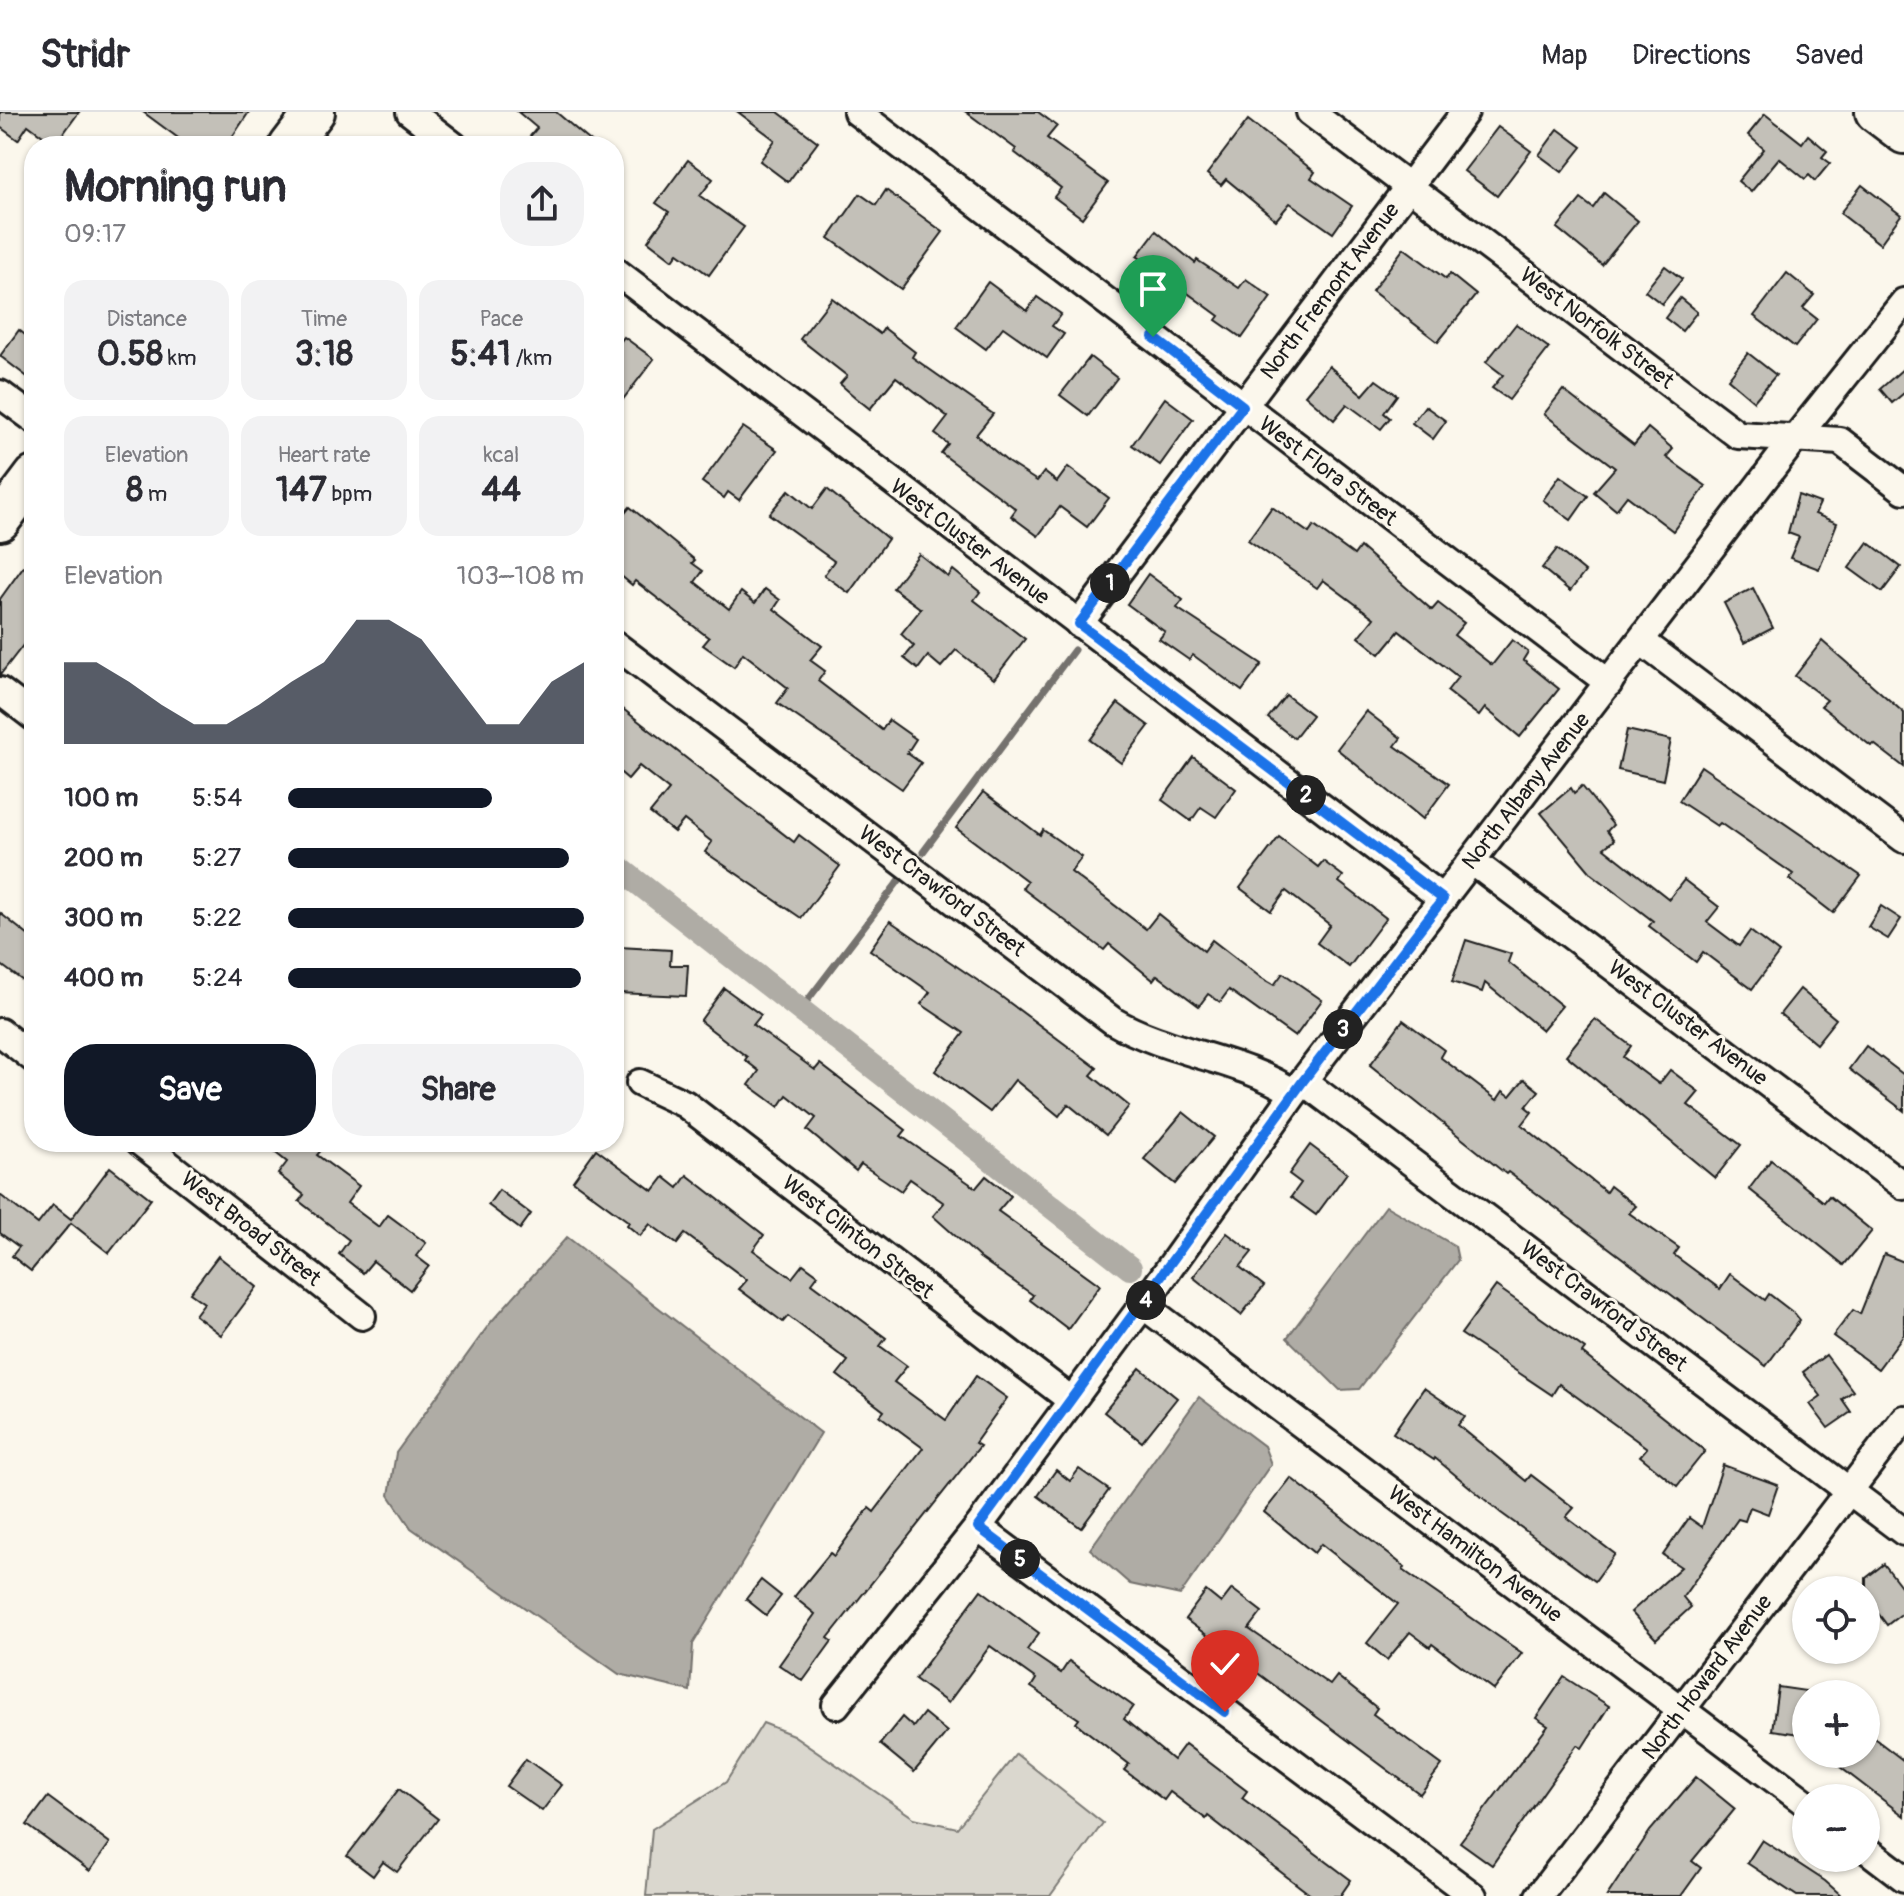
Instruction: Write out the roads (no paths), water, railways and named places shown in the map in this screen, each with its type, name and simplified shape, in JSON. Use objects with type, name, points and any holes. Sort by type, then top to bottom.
[{"type":"street","points":[[297,136],[315,112]]},
{"type":"street","points":[[410,112],[441,136]]},
{"type":"street","name":"West Flora Street","points":[[857,112],[1609,683]]},
{"type":"street","name":"West Norfolk Street","points":[[1310,112],[1738,435],[1793,441],[1840,441],[1904,490]]},
{"type":"street","name":"North Fremont Avenue","points":[[1079,624],[1465,112]]},
{"type":"street","points":[[1875,112],[1904,134]]},
{"type":"street","name":"West Cluster Avenue","points":[[624,278],[1443,899]]},
{"type":"street","name":"North Albany Avenue","points":[[836,1705],[978,1527],[1143,1305],[1298,1087],[1793,441],[1904,302]]},
{"type":"street","points":[[0,394],[24,412]]},
{"type":"street","points":[[0,521],[24,489]]},
{"type":"street","points":[[1641,641],[1904,839]]},
{"type":"street","name":"West Crawford Street","points":[[624,652],[1113,1021],[1157,1043],[1298,1087],[1904,1532]]},
{"type":"street","points":[[0,691],[24,709]]},
{"type":"street","name":"West Cluster Avenue","points":[[1472,861],[1904,1186]]},
{"type":"street","points":[[0,1032],[24,1051]]},
{"type":"street","name":"West Clinton Street","points":[[640,1083],[685,1104],[1071,1400]]},
{"type":"street","name":"West Broad Street","points":[[153,1152],[362,1316]]},
{"type":"street","name":"West Hamilton Avenue","points":[[1143,1305],[1792,1792]]},
{"type":"street","name":"North Howard Avenue","points":[[1539,1896],[1904,1419]]},
{"type":"street","points":[[978,1527],[1473,1896]]},
{"type":"street","points":[[1880,1860],[1904,1878]]},
{"type":"waterway","points":[[923,852],[1074,650]]},
{"type":"waterway","points":[[624,872],[1130,1268]]},
{"type":"waterway","points":[[801,1009],[901,878]]}]
